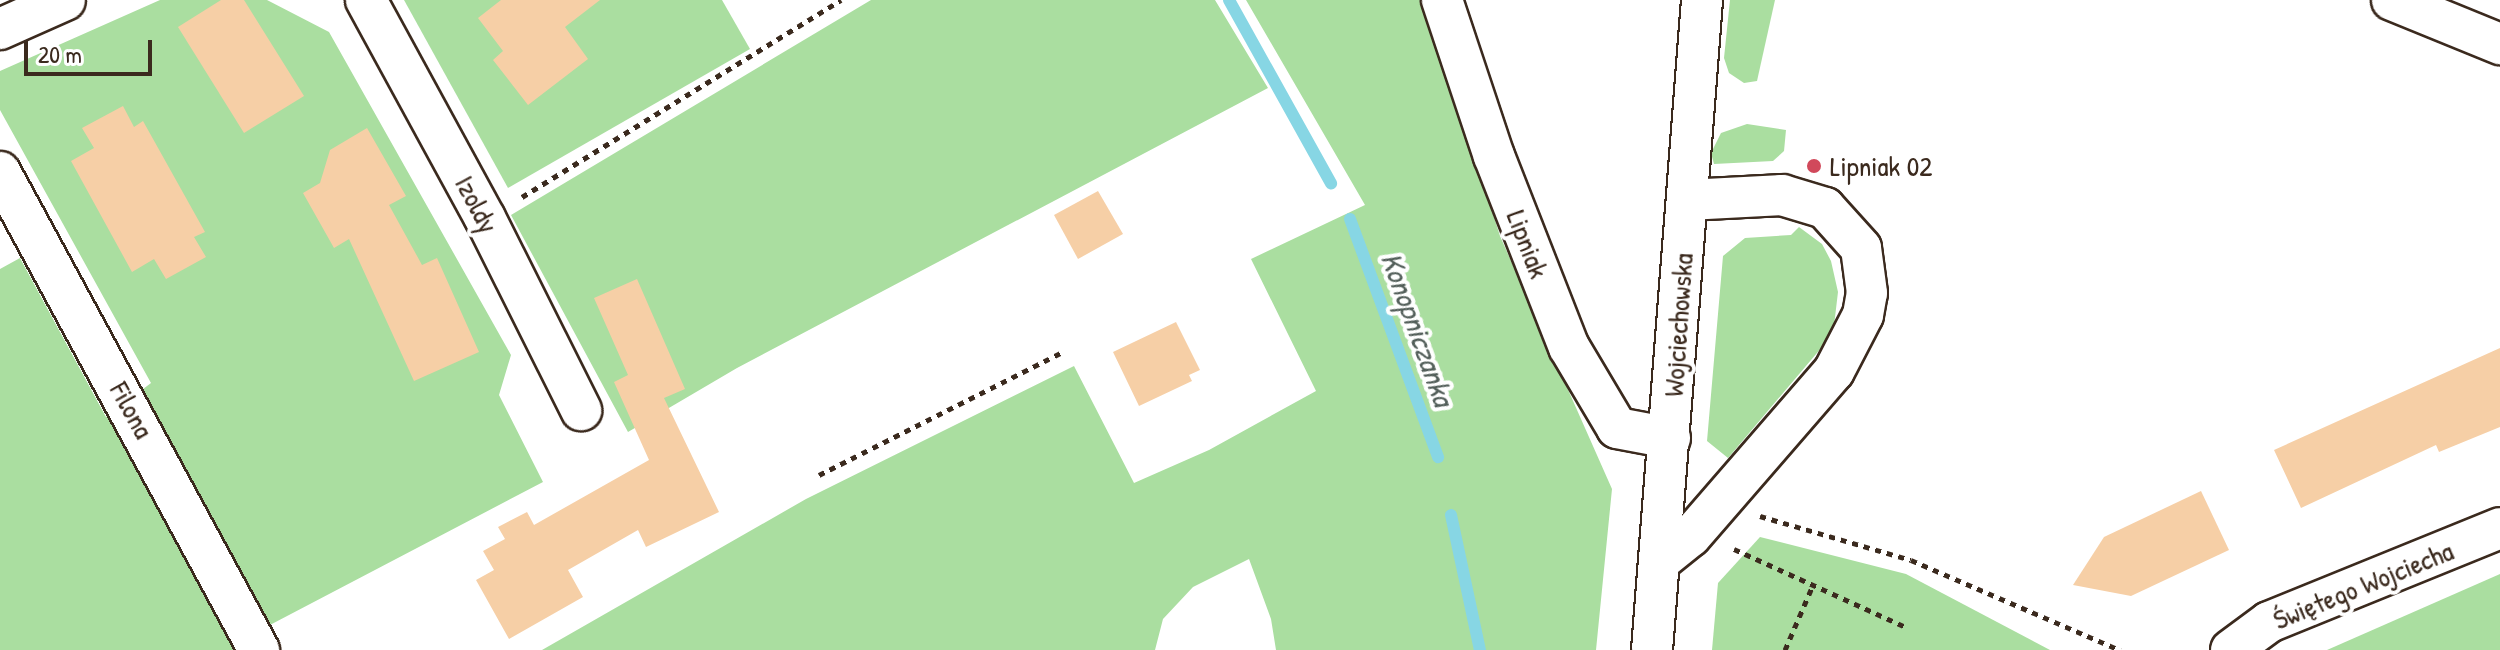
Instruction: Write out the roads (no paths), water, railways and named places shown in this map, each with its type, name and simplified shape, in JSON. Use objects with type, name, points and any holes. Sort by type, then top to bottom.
[{"type":"street","points":[[0,29],[65,0]]},
{"type":"street","name":"Izoldy","points":[[366,0],[485,218],[581,410]]},
{"type":"street","name":"Lipniak","points":[[1442,0],[1489,141],[1569,347],[1617,428],[1670,438]]},
{"type":"street","name":"Wojciechowska","points":[[1652,650],[1702,0]]},
{"type":"street","points":[[2392,0],[2500,44]]},
{"type":"street","name":"Filona","points":[[0,172],[259,650]]},
{"type":"street","points":[[1661,560],[1691,536],[1834,371],[1863,315],[1867,293],[1861,248],[1825,208],[1782,195],[1688,200]]},
{"type":"street","name":"Świętego Wojciecha","points":[[2231,650],[2269,622],[2500,528]]},
{"type":"waterway","name":"Konopniczanka","points":[[1229,0],[1331,183]]},
{"type":"waterway","name":"Konopniczanka","points":[[1350,219],[1438,457]]},
{"type":"waterway","name":"Konopniczanka","points":[[1451,515],[1480,650]]},
{"type":"place","name":"Lipniak 02","points":[[1814,166]]}]
